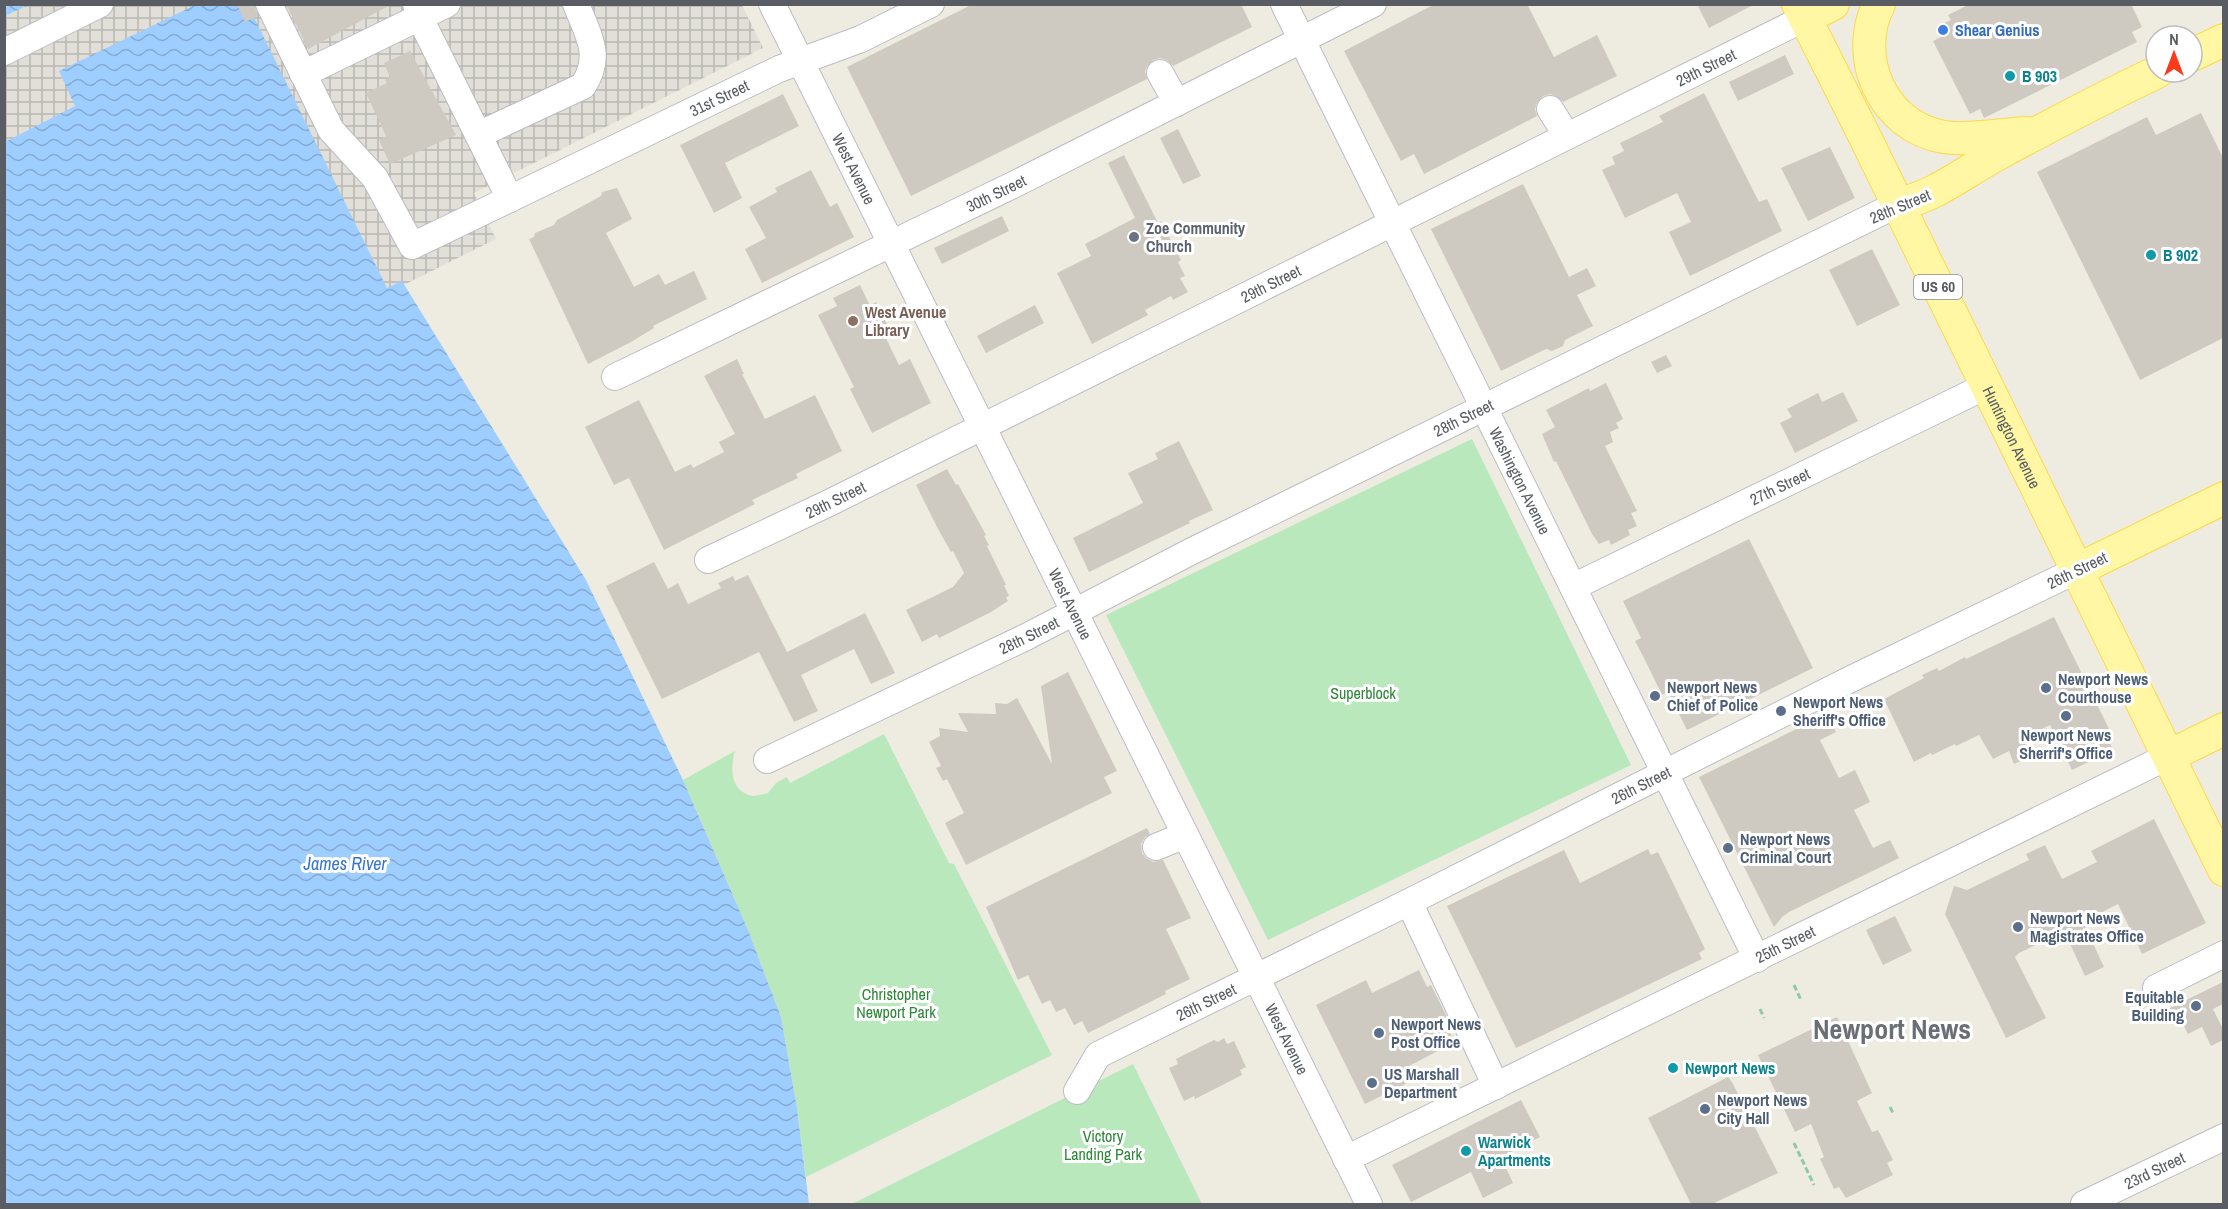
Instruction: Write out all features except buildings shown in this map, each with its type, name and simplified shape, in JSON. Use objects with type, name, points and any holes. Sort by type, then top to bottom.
[{"type":"main road","name":"29th Street","points":[[1802,11],[1833,4]]},
{"type":"main road","points":[[1879,4],[1873,18],[1869,38],[1869,56],[1881,95],[1907,123],[1924,132],[1950,138],[2040,132]]},
{"type":"main road","name":"Huntington Avenue","points":[[1802,11],[2223,870]]},
{"type":"main road","points":[[2204,49],[2223,40]]},
{"type":"main road","name":"28th Street","points":[[1898,204],[1916,201],[1936,191],[1994,156],[2144,79]]},
{"type":"main road","name":"26th Street","points":[[2077,570],[2223,498]]},
{"type":"main road","name":"25th Street","points":[[2169,756],[2223,729]]},
{"type":"street","points":[[4,52],[100,4]]},
{"type":"street","points":[[269,4],[303,74],[418,11],[447,4]]},
{"type":"street","points":[[478,135],[583,86],[592,72],[594,49],[576,4]]},
{"type":"street","name":"West Avenue","points":[[772,4],[1369,1204]]},
{"type":"street","name":"31st Street","points":[[303,74],[331,130],[375,178],[412,246],[800,60],[861,39],[931,4]]},
{"type":"street","name":"Washington Avenue","points":[[1284,4],[1757,959]]},
{"type":"street","name":"30th Street","points":[[615,377],[1177,103],[1373,4]]},
{"type":"street","points":[[418,11],[510,199]]},
{"type":"street","name":"29th Street","points":[[708,560],[983,427],[1567,136],[1802,11]]},
{"type":"street","points":[[1160,73],[1177,103]]},
{"type":"street","points":[[1550,109],[1567,136]]},
{"type":"street","name":"28th Street","points":[[767,760],[1074,612],[1192,551],[1898,204]]},
{"type":"street","name":"27th Street","points":[[1573,587],[1986,386]]},
{"type":"street","name":"26th Street","points":[[1077,1091],[1098,1055],[1257,978],[1853,678],[2077,570]]},
{"type":"street","name":"25th Street","points":[[1346,1159],[2169,756]]},
{"type":"street","points":[[1156,848],[1185,835]]},
{"type":"street","points":[[1409,902],[1496,1086]]},
{"type":"street","points":[[2156,988],[2223,954]]},
{"type":"street","name":"23rd Street","points":[[2084,1204],[2223,1137]]},
{"type":"path","points":[[1794,985],[1801,1000]]},
{"type":"path","points":[[1760,1009],[1764,1018]]},
{"type":"path","points":[[1890,1107],[1894,1115]]},
{"type":"path","points":[[1794,1143],[1814,1185]]},
{"type":"shaded area","points":[[5,5],[742,5],[763,48],[474,193],[496,239],[5,484]]},
{"type":"green space","name":"Superblock","points":[[1472,439],[1631,765],[1268,940],[1106,615]]},
{"type":"green space","name":"Christopher Newport Park","points":[[884,734],[949,863],[954,864],[1052,1055],[806,1177],[781,1017],[748,930],[683,780],[735,751],[732,772],[736,784],[745,794],[760,795],[768,793],[776,783],[787,777],[790,783]]},
{"type":"green space","name":"Victory Landing Park","points":[[1133,1064],[1202,1204],[852,1204]]},
{"type":"water","points":[[5,4],[28,4],[28,5],[5,16]]},
{"type":"water","name":"James River","points":[[195,5],[248,5],[387,288],[402,281],[586,580],[683,780],[748,930],[781,1017],[797,1108],[809,1204],[5,1204],[5,142],[75,106],[59,71]]},
{"type":"place","name":"Shear Genius","points":[[1943,30]]},
{"type":"place","name":"B 903","points":[[2010,76]]},
{"type":"place","name":"Zoe Community Church","points":[[1134,237]]},
{"type":"place","name":"B 902","points":[[2151,255]]},
{"type":"place","name":"West Avenue Library","points":[[853,321]]},
{"type":"place","name":"Newport News Courthouse","points":[[2046,688]]},
{"type":"place","name":"Newport News Chief of Police","points":[[1655,696]]},
{"type":"place","name":"Newport News Sheriff's Office","points":[[1781,711]]},
{"type":"place","name":"Newport News Sherrif's Office","points":[[2066,716]]},
{"type":"place","name":"Newport News Criminal Court","points":[[1728,848]]},
{"type":"place","name":"Newport News Magistrates Office","points":[[2018,927]]},
{"type":"place","name":"Equitable Building","points":[[2196,1006]]},
{"type":"place","name":"Newport News Post Office","points":[[1379,1033]]},
{"type":"place","name":"Newport News","points":[[1673,1068]]},
{"type":"place","name":"US Marshall Department","points":[[1372,1083]]},
{"type":"place","name":"Newport News City Hall","points":[[1705,1109]]},
{"type":"place","name":"Warwick Apartments","points":[[1466,1151]]},
{"type":"district","name":"Newport News","points":[[1892,1029]]}]
